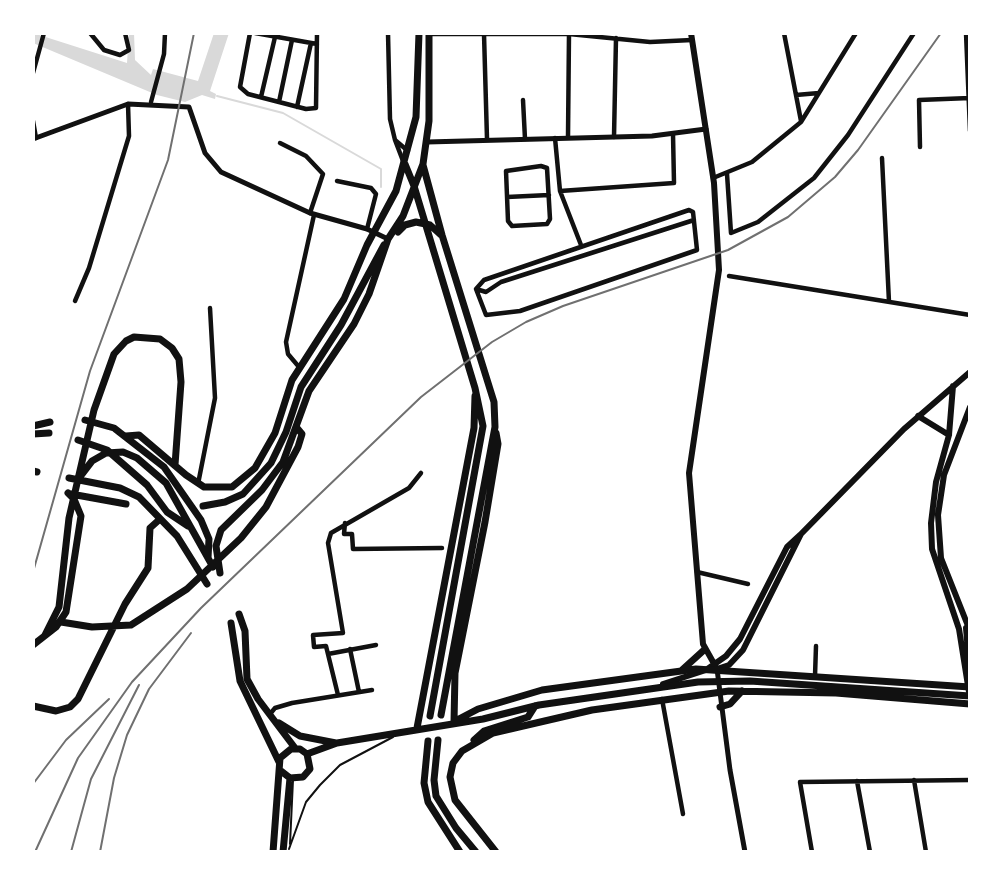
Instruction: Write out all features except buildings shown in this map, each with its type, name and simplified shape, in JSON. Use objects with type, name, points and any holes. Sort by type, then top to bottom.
[{"type":"main road","points":[[126,436],[139,435],[198,484],[227,489],[239,483],[255,468],[275,433],[286,395],[299,367],[344,299],[371,231],[390,205],[409,152],[416,117],[419,33]]},
{"type":"main road","points":[[203,506],[225,502],[243,494],[271,463],[286,432],[301,387],[345,318],[374,258],[402,216],[423,164],[427,142],[429,34]]},
{"type":"main road","points":[[691,37],[713,178],[718,279],[689,473],[704,650],[717,669]]},
{"type":"main road","points":[[409,152],[423,164],[494,402],[498,444],[455,673],[450,722]]},
{"type":"main road","points":[[405,164],[475,388],[483,426],[430,716]]},
{"type":"main road","points":[[75,485],[85,468],[99,456],[123,452],[138,458],[160,477],[219,573],[216,546],[220,530],[271,480],[283,462],[309,391],[354,324],[369,294],[388,239],[405,225],[424,223],[442,235]]},
{"type":"main road","points":[[59,619],[75,485],[109,363],[126,341],[153,337],[167,342],[177,354],[181,373],[175,465]]},
{"type":"main road","points":[[653,688],[706,670],[726,656],[740,639],[787,547],[918,416],[970,372]]},
{"type":"main road","points":[[953,386],[948,435],[936,482],[931,523],[932,549],[939,577],[965,629],[969,692]]},
{"type":"main road","points":[[417,728],[474,428],[475,388]]},
{"type":"main road","points":[[970,407],[940,494],[939,542],[945,573],[965,629],[970,667]]},
{"type":"main road","points":[[918,416],[948,435],[958,438]]},
{"type":"main road","points":[[85,420],[114,428],[164,467],[207,532],[210,547],[204,572]]},
{"type":"main road","points":[[33,426],[50,422]]},
{"type":"main road","points":[[441,715],[495,427]]},
{"type":"main road","points":[[59,619],[114,627],[131,625],[176,596],[241,538],[266,507],[299,444],[302,433],[297,428]]},
{"type":"main road","points":[[33,434],[49,433]]},
{"type":"main road","points":[[78,440],[107,450],[147,485],[167,512],[189,526]]},
{"type":"main road","points":[[69,478],[132,492],[184,544],[207,584]]},
{"type":"main road","points":[[33,645],[59,619],[68,603],[80,516],[78,506],[66,493],[125,504]]},
{"type":"main road","points":[[33,706],[56,711],[75,703],[148,568],[150,528],[160,519]]},
{"type":"main road","points":[[717,669],[729,666],[743,650],[801,534]]},
{"type":"main road","points":[[239,614],[245,631],[247,679],[264,708],[295,748],[307,754],[337,743],[405,730],[653,688],[750,681],[969,692]]},
{"type":"main road","points":[[231,623],[238,674],[280,767],[292,778],[303,777],[310,769],[307,754]]},
{"type":"main road","points":[[681,671],[704,650]]},
{"type":"main road","points":[[450,722],[478,709],[542,690],[681,671],[717,669],[815,676],[969,692]]},
{"type":"main road","points":[[720,707],[730,704],[742,691]]},
{"type":"main road","points":[[473,742],[550,718],[718,692],[836,693],[970,704]]},
{"type":"main road","points":[[496,852],[455,800],[450,776],[453,763],[484,731],[528,716],[535,706]]},
{"type":"main road","points":[[271,716],[300,736],[337,743]]},
{"type":"main road","points":[[438,740],[434,780],[436,796],[456,828],[476,852]]},
{"type":"main road","points":[[428,741],[424,783],[429,802],[460,852]]},
{"type":"main road","points":[[274,852],[280,767],[283,754],[295,748]]},
{"type":"main road","points":[[287,851],[292,778]]},
{"type":"street","points":[[33,73],[44,33]]},
{"type":"street","points":[[90,33],[104,50],[120,55],[129,50],[125,33]]},
{"type":"street","points":[[151,103],[164,54],[165,33]]},
{"type":"street","points":[[317,33],[317,44],[316,108],[297,107],[261,98],[248,94],[240,87],[252,33],[317,44]]},
{"type":"street","points":[[387,33],[390,120],[405,164]]},
{"type":"street","points":[[784,33],[801,122]]},
{"type":"street","points":[[713,178],[752,162],[801,122],[856,33]]},
{"type":"street","points":[[727,174],[732,233],[758,222],[814,178],[848,135],[914,33]]},
{"type":"street","points":[[429,34],[569,34],[650,42],[691,37]]},
{"type":"street","points":[[484,34],[487,139]]},
{"type":"street","points":[[568,137],[569,34]]},
{"type":"street","points":[[967,35],[970,131]]},
{"type":"street","points":[[261,98],[275,37]]},
{"type":"street","points":[[613,37],[614,137]]},
{"type":"street","points":[[279,102],[292,40]]},
{"type":"street","points":[[297,107],[310,43]]},
{"type":"street","points":[[796,95],[819,93]]},
{"type":"street","points":[[919,147],[919,100],[969,98]]},
{"type":"street","points":[[523,100],[525,139]]},
{"type":"street","points":[[33,121],[34,138],[128,104],[151,103],[189,107],[205,153],[221,172],[312,214],[371,231],[388,239]]},
{"type":"street","points":[[75,301],[89,268],[129,136],[128,104]]},
{"type":"street","points":[[427,142],[614,137],[673,134],[706,129]]},
{"type":"street","points":[[560,191],[674,183],[673,134]]},
{"type":"street","points":[[555,138],[560,191],[581,245]]},
{"type":"street","points":[[395,140],[409,152]]},
{"type":"street","points":[[280,143],[306,156],[323,174],[312,214],[286,342],[288,354],[299,367]]},
{"type":"street","points":[[882,158],[889,302]]},
{"type":"street","points":[[510,168],[547,168],[550,195],[550,219],[547,224],[512,226],[508,221],[506,171],[510,168]]},
{"type":"street","points":[[337,181],[371,188],[376,194],[371,231]]},
{"type":"street","points":[[549,182],[559,182]]},
{"type":"street","points":[[507,197],[550,195]]},
{"type":"street","points":[[689,210],[694,220],[697,250],[520,311],[486,315],[476,289],[484,280],[689,210]]},
{"type":"street","points":[[476,289],[486,292],[500,282],[694,220]]},
{"type":"street","points":[[729,276],[970,314]]},
{"type":"street","points":[[198,484],[215,398],[210,308]]},
{"type":"street","points":[[338,695],[327,646],[314,647],[313,635],[344,633],[327,543],[331,533],[409,488],[421,473]]},
{"type":"street","points":[[345,523],[344,534],[352,534],[353,549],[442,548]]},
{"type":"street","points":[[697,572],[748,584]]},
{"type":"street","points":[[328,654],[376,645]]},
{"type":"street","points":[[815,676],[816,646]]},
{"type":"street","points":[[350,649],[359,692]]},
{"type":"street","points":[[717,669],[720,707],[745,852]]},
{"type":"street","points":[[271,716],[275,708],[372,690]]},
{"type":"street","points":[[662,699],[683,814]]},
{"type":"street","points":[[914,779],[926,852]]},
{"type":"street","points":[[812,852],[800,782],[970,780]]},
{"type":"street","points":[[857,781],[870,852]]},
{"type":"lane","points":[[287,851],[306,802],[320,785],[340,765],[405,730]]},
{"type":"shaded area","points":[[33,33],[127,63],[129,33],[134,33],[135,60],[151,75],[153,69],[198,81],[214,33],[229,33],[210,91],[216,94],[215,99],[202,95],[185,102],[157,95],[33,43]]},
{"type":"waterway","points":[[217,96],[283,113],[381,169],[381,187]]},
{"type":"railway","points":[[33,572],[90,371],[168,160],[194,33]]},
{"type":"railway","points":[[35,852],[78,758],[132,682],[201,608],[421,397],[492,342],[526,322],[563,306],[728,250],[788,217],[835,177],[858,150],[941,33]]},
{"type":"railway","points":[[100,852],[114,778],[127,735],[149,689],[191,633]]},
{"type":"railway","points":[[71,852],[91,779],[139,685]]},
{"type":"railway","points":[[33,784],[66,740],[109,699]]}]
